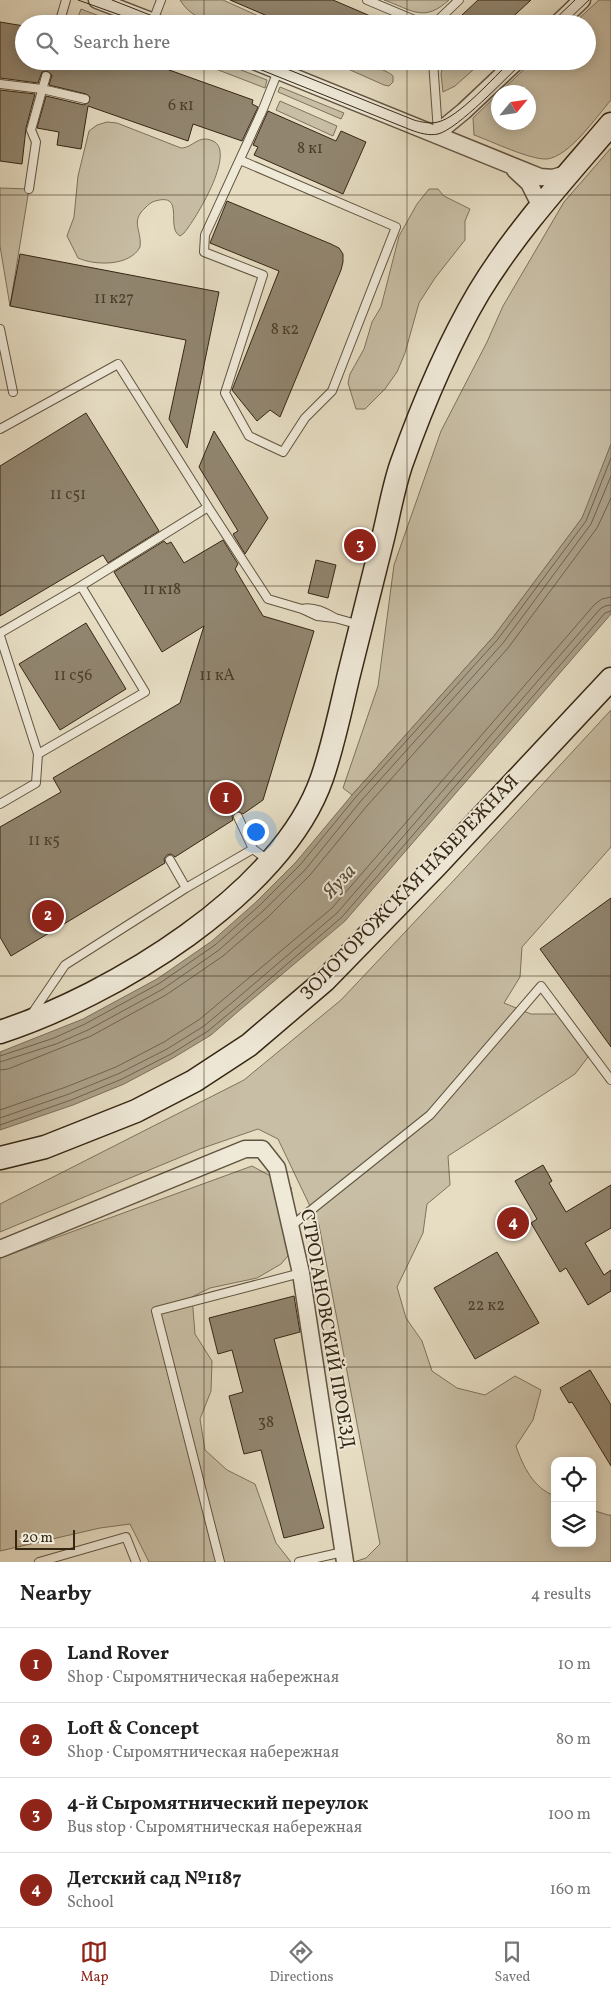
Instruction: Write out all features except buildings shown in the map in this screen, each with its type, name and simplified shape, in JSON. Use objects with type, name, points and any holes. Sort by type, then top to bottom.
[{"type":"main road","points":[[0,1032],[24,1024],[111,984],[163,952],[223,907],[261,855],[304,818],[321,780],[336,729],[400,469],[424,404],[447,352],[479,292],[514,241],[569,172],[611,124]]},
{"type":"main road","name":"ЗОЛОТОРОЖСКАЯ НАБЕРЕЖНАЯ","points":[[0,1158],[45,1147],[136,1111],[194,1082],[249,1045],[324,981],[435,867],[611,679]]},
{"type":"street","points":[[97,0],[137,15]]},
{"type":"street","points":[[566,15],[582,0]]},
{"type":"street","points":[[437,134],[507,70]]},
{"type":"street","points":[[278,71],[540,177],[553,178],[569,172]]},
{"type":"street","points":[[510,165],[529,183],[541,207]]},
{"type":"street","name":"СТРОГАНОВСКИЙ ПРОЕЗД","points":[[0,1249],[245,1149],[262,1149],[277,1168],[301,1273],[344,1557]]},
{"type":"lane","points":[[62,15],[66,0]]},
{"type":"lane","points":[[158,15],[161,0]]},
{"type":"lane","points":[[367,0],[403,15]]},
{"type":"lane","points":[[444,15],[460,0]]},
{"type":"lane","points":[[433,70],[437,134]]},
{"type":"lane","points":[[240,160],[396,227],[332,392],[305,418],[283,452],[249,436],[225,393],[263,276],[204,252],[205,235],[278,71]]},
{"type":"lane","points":[[29,189],[36,142],[31,130],[46,76]]},
{"type":"lane","points":[[0,84],[42,89],[85,100]]},
{"type":"lane","points":[[355,209],[359,201]]},
{"type":"lane","points":[[0,329],[13,392]]},
{"type":"lane","points":[[0,429],[118,364],[268,599],[302,609],[317,616],[335,618],[361,625]]},
{"type":"lane","points":[[0,804],[36,783],[38,754],[0,634],[208,507]]},
{"type":"lane","points":[[38,754],[145,692],[81,586]]},
{"type":"lane","points":[[24,1024],[65,965],[186,888],[261,855],[238,817]]},
{"type":"lane","points":[[170,860],[186,888]]},
{"type":"lane","points":[[290,1227],[430,1115],[541,986],[611,1080]]},
{"type":"lane","points":[[220,1562],[156,1312],[301,1273]]},
{"type":"lane","points":[[39,1562],[126,1537],[136,1562]]},
{"type":"lane","points":[[299,1562],[344,1557]]},
{"type":"shaded area","points":[[180,0],[223,0],[256,15],[196,15],[188,10]]},
{"type":"shaded area","points":[[384,0],[449,0],[440,7],[425,13],[410,10]]},
{"type":"shaded area","points":[[599,0],[611,0],[611,100],[582,135],[565,151],[547,159],[540,159],[474,135],[473,118],[491,101],[491,130],[536,130],[536,85],[507,85],[523,70],[596,70],[596,15],[583,15]]},
{"type":"shaded area","points":[[81,9],[97,15],[79,15]]},
{"type":"shaded area","points":[[218,70],[241,70],[267,80],[265,88]]},
{"type":"shaded area","points":[[350,70],[383,70],[393,76],[393,82],[389,86]]},
{"type":"shaded area","points":[[442,70],[473,70],[455,86],[443,92]]},
{"type":"shaded area","points":[[280,87],[344,113],[341,119],[278,92]]},
{"type":"shaded area","points":[[280,101],[337,126],[333,136],[276,110]]},
{"type":"shaded area","points":[[107,122],[117,123],[181,148],[199,140],[208,139],[213,141],[219,148],[220,158],[212,186],[197,215],[184,233],[180,236],[176,232],[173,206],[170,202],[164,200],[154,201],[145,208],[138,218],[140,247],[129,258],[112,263],[85,261],[78,258],[67,236],[74,217],[78,176],[89,131],[97,125]]},
{"type":"shaded area","points":[[611,148],[611,444],[593,494],[582,518],[494,636],[352,795],[343,788],[378,686],[394,565],[441,431],[487,342],[503,306],[564,202]]},
{"type":"shaded area","points":[[0,188],[29,189],[10,306],[0,246]]},
{"type":"shaded area","points":[[429,189],[438,189],[444,196],[470,209],[465,221],[465,240],[435,278],[419,303],[405,353],[397,372],[385,389],[365,409],[356,409],[348,383],[350,374],[364,349],[372,322],[381,307],[399,236],[417,204]]},
{"type":"shaded area","points":[[611,710],[611,847],[522,947],[520,977],[504,1003],[531,1014],[562,1014],[588,1057],[575,1074],[448,1156],[450,1185],[427,1204],[423,1233],[397,1287],[406,1318],[422,1341],[432,1371],[457,1388],[485,1395],[515,1376],[541,1390],[533,1420],[516,1446],[522,1461],[535,1482],[551,1494],[551,1547],[596,1547],[596,1511],[611,1515],[611,1562],[354,1562],[366,1558],[380,1544],[319,1225],[278,1139],[258,1129],[200,1149],[0,1232],[0,1204],[244,1080],[341,1000]]},
{"type":"shaded area","points":[[252,1166],[291,1187],[299,1243],[281,1264],[257,1278],[210,1288],[192,1297],[195,1334],[212,1361],[211,1391],[200,1419],[205,1450],[227,1470],[255,1484],[276,1543],[291,1562],[149,1562],[130,1524],[100,1528],[0,1551],[0,1258]]},
{"type":"water","name":"Яуза","points":[[611,444],[611,614],[345,921],[211,1035],[124,1084],[73,1105],[0,1130],[0,1052],[83,1019],[157,979],[212,941],[255,903],[296,862],[352,795],[494,636],[582,518]]},
{"type":"tram line","points":[[78,0],[120,15]]},
{"type":"tram line","points":[[112,0],[150,15]]},
{"type":"tram line","points":[[559,15],[575,0]]},
{"type":"tram line","points":[[573,15],[589,0]]},
{"type":"tram line","points":[[261,70],[411,130],[431,135],[447,130],[457,123],[515,70]]},
{"type":"tram line","points":[[289,70],[414,120],[432,123],[446,119],[456,113],[502,70]]},
{"type":"place","name":"4-й Сыромятнический переулок","points":[[360,545]]},
{"type":"place","name":"Land Rover","points":[[226,798]]},
{"type":"place","name":"Loft & Concept","points":[[48,916]]},
{"type":"place","name":"Детский сад №1187","points":[[513,1223]]}]
